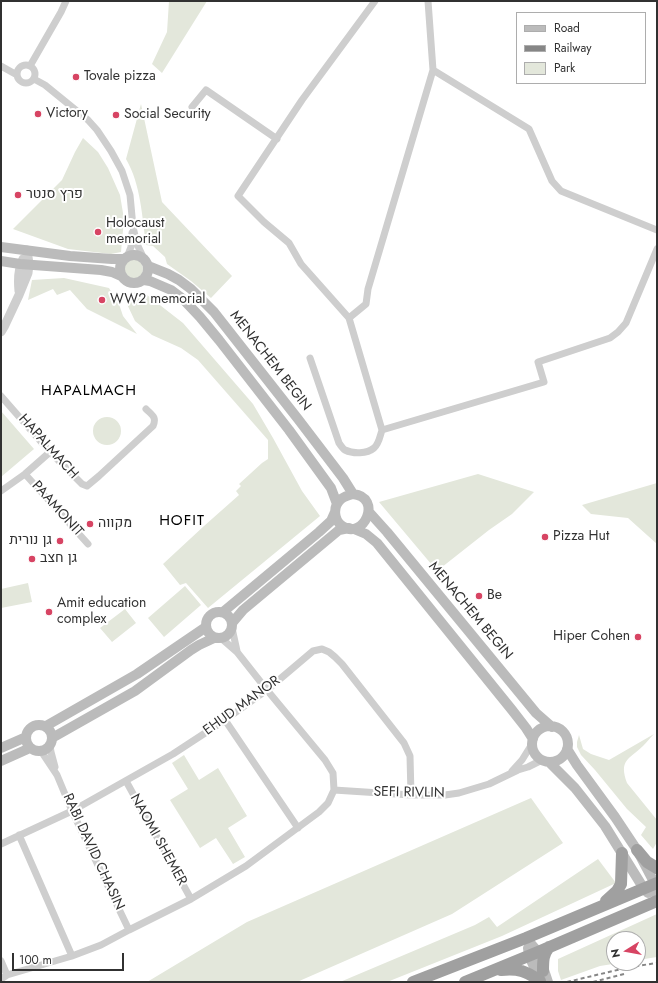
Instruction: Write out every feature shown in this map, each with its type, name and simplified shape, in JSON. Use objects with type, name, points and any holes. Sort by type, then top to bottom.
[{"type":"highway","points":[[637,850],[647,862],[657,868]]},
{"type":"highway","points":[[599,908],[617,891],[621,884],[622,853]]},
{"type":"highway","points":[[413,982],[526,938],[652,885]]},
{"type":"highway","points":[[465,982],[657,901]]},
{"type":"highway","points":[[492,971],[510,969],[529,973],[543,979],[543,960],[545,952],[549,947]]},
{"type":"main road","points":[[1,247],[70,256],[112,259],[136,255],[146,263],[147,274],[144,280],[133,284],[112,272],[101,270],[1,261]]},
{"type":"main road","points":[[121,276],[120,267],[125,258]]},
{"type":"main road","name":"MENACHEM BEGIN","points":[[146,263],[179,280],[191,289],[214,312],[298,419],[343,478],[353,494]]},
{"type":"main road","name":"MENACHEM BEGIN","points":[[144,280],[171,290],[183,299],[200,317],[294,436],[331,488],[336,508]]},
{"type":"main road","points":[[206,627],[137,674],[46,726],[34,726],[28,731],[26,737],[30,748],[37,751],[46,749],[51,742],[135,691],[191,650],[217,638],[227,636],[243,610],[339,530],[359,527],[363,524],[369,512],[365,499],[357,494],[353,494],[341,499],[331,520],[319,532],[223,612]]},
{"type":"main road","points":[[336,508],[337,521],[344,527],[351,528]]},
{"type":"main road","name":"MENACHEM BEGIN","points":[[369,512],[536,713],[552,727]]},
{"type":"main road","name":"MENACHEM BEGIN","points":[[351,528],[366,534],[377,543],[512,710],[526,728],[533,742]]},
{"type":"main road","points":[[217,638],[208,633],[206,627],[207,620],[210,615],[216,612],[223,612],[229,616],[232,626]]},
{"type":"main road","points":[[46,726],[51,731],[51,742]]},
{"type":"main road","points":[[546,761],[560,759],[567,749],[567,738],[558,728],[547,727],[541,729],[535,734],[533,742],[534,752],[575,788],[605,826],[622,853],[652,885]]},
{"type":"main road","points":[[1,748],[26,737]]},
{"type":"main road","points":[[1,761],[30,748]]},
{"type":"main road","points":[[567,749],[637,850],[657,901]]},
{"type":"main road","points":[[526,938],[543,979]]},
{"type":"street","points":[[30,66],[66,1]]},
{"type":"street","points":[[310,358],[339,443],[344,450],[355,453],[364,452],[374,448],[379,441],[382,430],[349,318],[300,264],[289,244],[238,196],[302,100],[375,1]]},
{"type":"street","points":[[349,318],[366,304],[368,289],[433,70],[428,1]]},
{"type":"street","points":[[23,65],[30,66],[35,73],[34,79],[30,83],[24,84],[19,81],[17,72],[23,65]]},
{"type":"street","points":[[1,66],[17,75]]},
{"type":"street","points":[[433,70],[529,129],[552,181],[561,191],[657,230]]},
{"type":"street","points":[[34,79],[45,85],[88,120],[108,146],[122,171],[130,195],[133,227],[137,244],[146,263]]},
{"type":"street","points":[[192,108],[206,90],[277,139]]},
{"type":"street","points":[[125,258],[130,247],[133,227]]},
{"type":"street","points":[[382,430],[544,382],[538,362],[610,338],[626,323],[657,249]]},
{"type":"street","points":[[2,329],[19,295],[18,282],[25,264],[27,250]]},
{"type":"street","name":"HAPALMACH","points":[[1,396],[50,452],[82,484],[87,486],[153,426],[155,422],[154,417],[146,409]]},
{"type":"street","points":[[1,491],[26,474],[50,452]]},
{"type":"street","name":"PAAMONIT","points":[[26,474],[88,544]]},
{"type":"street","points":[[232,626],[237,652]]},
{"type":"street","points":[[1,961],[4,976],[72,956],[102,944],[191,899],[246,866],[319,812],[328,803],[334,790],[333,773],[325,760],[237,652],[217,638]]},
{"type":"street","name":"EHUD MANOR","points":[[1,844],[72,811],[173,754],[267,690],[313,651],[322,649],[330,652],[342,664],[404,742],[410,756],[411,795]]},
{"type":"street","points":[[225,720],[298,828]]},
{"type":"street","name":"RABI DAVID CHASIN","points":[[51,742],[51,752],[57,775],[72,811],[129,930]]},
{"type":"street","name":"SEFI RIVLIN","points":[[506,776],[522,760],[533,742]]},
{"type":"street","name":"RABI DAVID CHASIN","points":[[41,751],[57,775]]},
{"type":"street","name":"SEFI RIVLIN","points":[[334,790],[411,795],[445,795],[459,793],[489,784],[518,770],[546,761]]},
{"type":"street","name":"NAOMI SHEMER","points":[[126,781],[191,899]]},
{"type":"street","points":[[19,835],[72,956]]},
{"type":"green space","points":[[169,1],[207,1],[162,73],[152,64],[167,32]]},
{"type":"green space","points":[[141,104],[162,202],[232,276],[211,298],[191,281],[167,264],[165,257],[153,246],[146,245],[138,190],[126,159]]},
{"type":"green space","points":[[83,138],[98,152],[108,168],[120,195],[124,219],[121,252],[111,254],[68,249],[13,229],[62,180]]},
{"type":"green space","points":[[133,259],[140,262],[143,269],[140,276],[133,279],[126,276],[123,269],[126,262]]},
{"type":"green space","points":[[64,278],[109,288],[120,307],[123,316],[137,334],[87,309],[70,290],[57,295],[53,289],[28,300],[32,280]]},
{"type":"green space","points":[[135,292],[147,295],[183,323],[253,404],[302,491],[320,516],[208,608],[186,583],[180,585],[163,564],[239,495],[236,491],[241,486],[239,484],[268,459],[268,440],[198,360],[181,348],[152,335],[135,321],[126,302]]},
{"type":"green space","points":[[1,411],[34,449],[1,477]]},
{"type":"green space","points":[[107,417],[117,421],[121,431],[117,441],[107,445],[97,441],[93,431],[97,421]]},
{"type":"green space","points":[[478,474],[534,492],[512,514],[437,571],[379,502]]},
{"type":"green space","points":[[657,483],[657,544],[628,518],[591,514],[582,505]]},
{"type":"green space","points":[[28,583],[32,602],[1,608],[1,589]]},
{"type":"green space","points":[[185,586],[201,605],[164,637],[148,618]]},
{"type":"green space","points":[[125,609],[136,623],[112,642],[100,628]]},
{"type":"green space","points":[[654,734],[626,761],[624,769],[627,783],[657,820],[657,842],[653,849],[641,835],[646,827],[627,809],[581,755],[577,747],[577,742],[579,735],[583,749],[591,754],[609,760]]},
{"type":"green space","points":[[184,755],[199,780],[218,768],[247,816],[228,828],[245,857],[233,864],[216,838],[200,848],[170,800],[188,789],[172,763]]},
{"type":"green space","points":[[531,798],[563,843],[452,914],[297,982],[147,982],[247,922]]},
{"type":"green space","points":[[598,859],[616,883],[502,936],[387,982],[340,982],[475,925],[489,917],[497,927]]},
{"type":"green space","points":[[657,914],[657,957],[646,959],[646,931],[620,931]]},
{"type":"green space","points":[[606,937],[606,965],[561,980],[558,971],[558,959]]},
{"type":"railway","points":[[567,982],[630,967],[657,963]]},
{"type":"railway","points":[[593,982],[624,974]]},
{"type":"place","name":"Tovale pizza","points":[[76,77]]},
{"type":"place","name":"Victory","points":[[38,114]]},
{"type":"place","name":"Social Security","points":[[116,115]]},
{"type":"place","name":"פרץ סנטר","points":[[18,195]]},
{"type":"place","name":"Holocaust memorial","points":[[98,232]]},
{"type":"place","name":"WW2 memorial","points":[[102,300]]},
{"type":"place","name":"מקווה","points":[[90,524]]},
{"type":"place","name":"Pizza Hut","points":[[545,537]]},
{"type":"place","name":"גן נורית","points":[[60,541]]},
{"type":"place","name":"גן חצב","points":[[32,559]]},
{"type":"place","name":"Be","points":[[479,596]]},
{"type":"place","name":"Amit education complex","points":[[49,612]]},
{"type":"place","name":"Hiper Cohen","points":[[638,637]]},
{"type":"district","name":"HAPALMACH","points":[[89,391]]},
{"type":"district","name":"HOFIT","points":[[182,521]]}]
